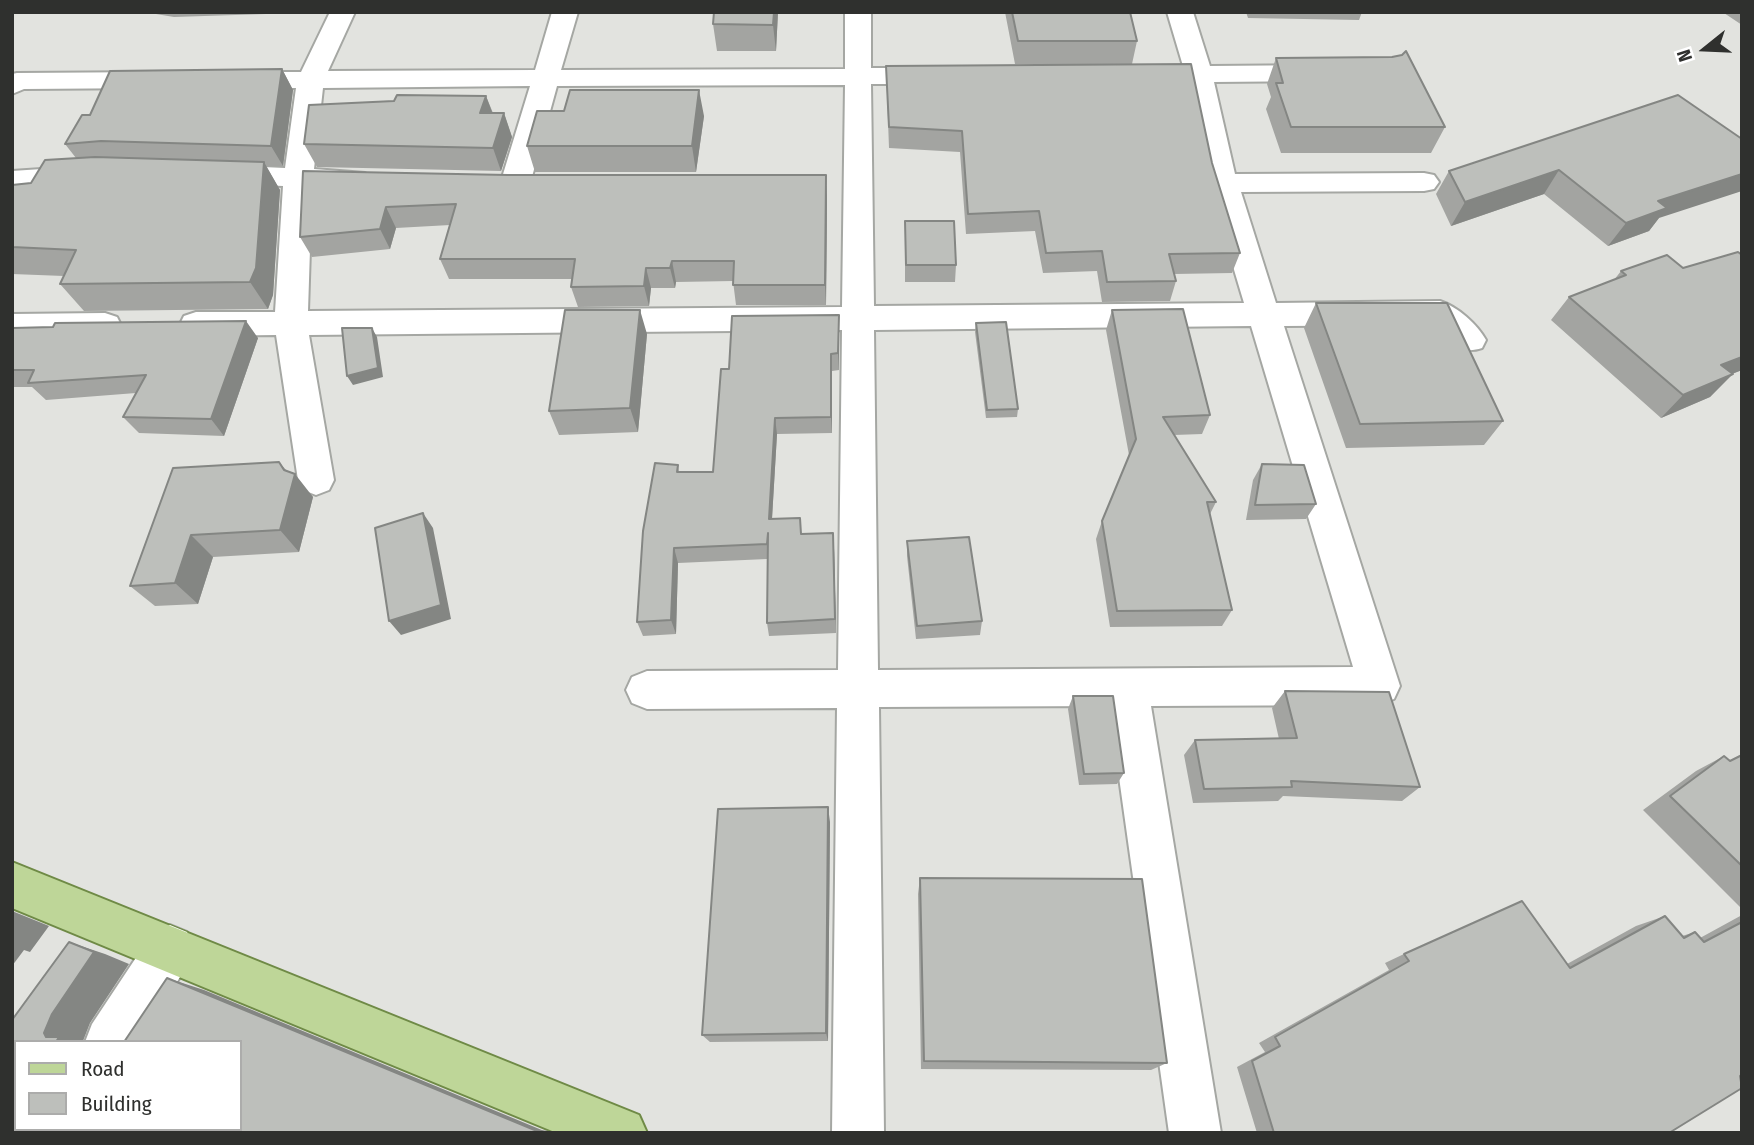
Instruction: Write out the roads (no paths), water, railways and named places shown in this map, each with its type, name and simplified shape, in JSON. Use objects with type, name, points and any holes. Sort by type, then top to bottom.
[{"type":"main road","points":[[12,885],[621,1133]]},
{"type":"street","points":[[316,480],[291,323],[298,179],[311,79],[343,12]]},
{"type":"street","points":[[516,184],[565,12]]},
{"type":"street","points":[[858,12],[858,76],[844,184],[858,318],[858,1133]]},
{"type":"street","points":[[647,690],[1379,686],[1223,183],[1199,74],[1180,12]]},
{"type":"street","points":[[1144,74],[1353,73]]},
{"type":"street","points":[[204,80],[967,75]]},
{"type":"street","points":[[12,86],[17,81],[177,80]]},
{"type":"street","points":[[12,180],[116,173]]},
{"type":"street","points":[[193,174],[379,181]]},
{"type":"street","points":[[1223,183],[1424,182]]},
{"type":"street","points":[[12,326],[1440,313],[1470,340]]},
{"type":"street","points":[[1127,687],[1195,1133]]},
{"type":"street","points":[[111,1040],[170,949]]}]
